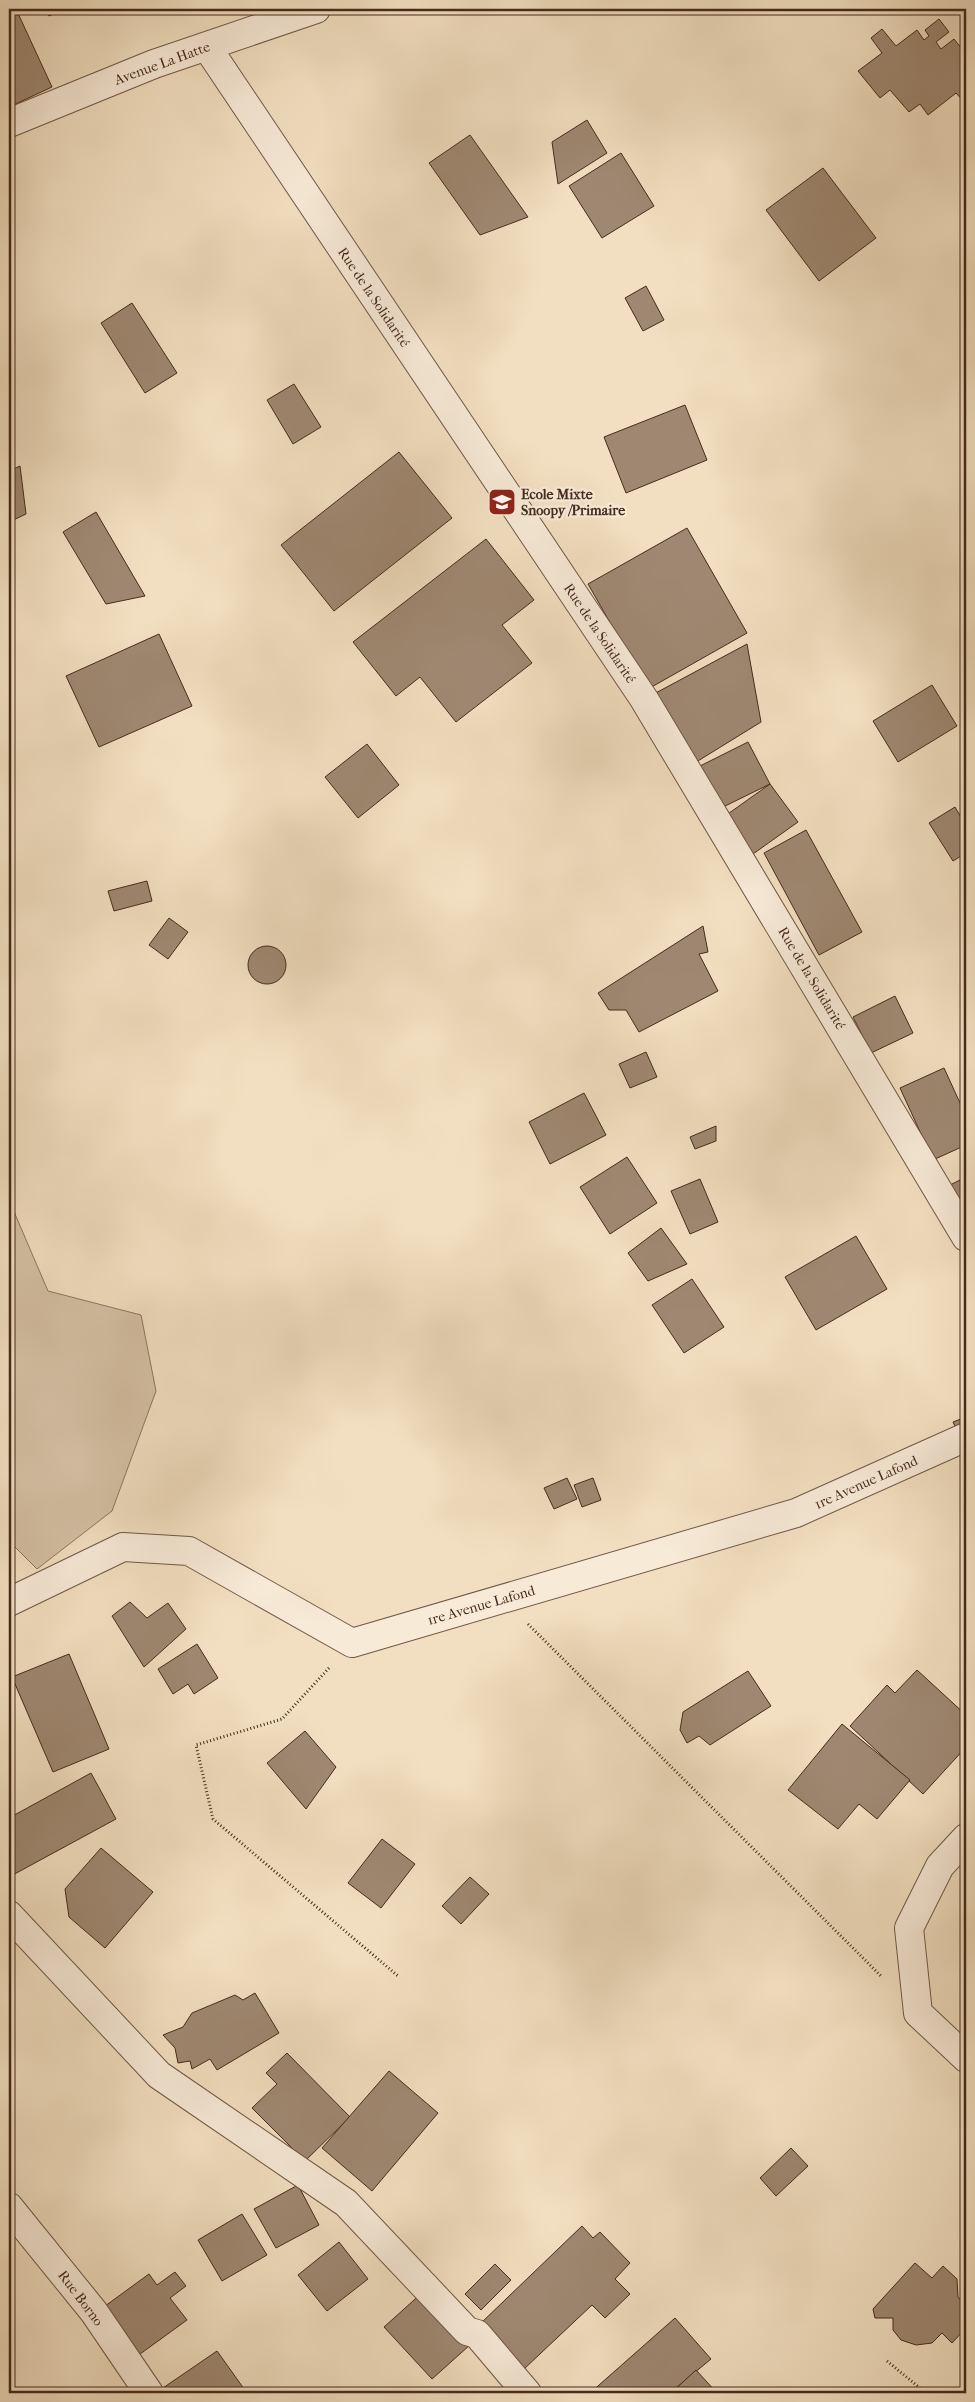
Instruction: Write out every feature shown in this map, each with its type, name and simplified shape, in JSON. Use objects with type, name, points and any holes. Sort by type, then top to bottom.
[{"type":"street","name":"Avenue La Hatte","points":[[9,123],[154,64],[207,47],[273,16],[316,9]]},
{"type":"street","name":"Rue de la Solidarité","points":[[207,47],[644,699],[966,1237]]},
{"type":"street","name":"1re Avenue Lafond","points":[[352,1643],[796,1513],[966,1438]]},
{"type":"street","points":[[9,1602],[124,1546],[189,1551],[352,1643]]},
{"type":"street","points":[[966,1838],[940,1866],[909,1928],[918,2013],[966,2058]]},
{"type":"street","points":[[9,1915],[159,2075],[346,2203],[467,2331],[477,2334],[527,2393]]},
{"type":"street","name":"Rue Borno","points":[[9,2207],[94,2312],[149,2393]]},
{"type":"path","points":[[503,1599],[882,1978]]},
{"type":"path","points":[[352,1643],[282,1719],[196,1745],[214,1819],[398,1976]]},
{"type":"path","points":[[888,2361],[926,2393]]},
{"type":"shaded area","points":[[9,1200],[48,1291],[141,1315],[156,1391],[112,1511],[37,1569],[9,1541]]},
{"type":"building","points":[[9,9],[16,9],[52,87],[9,107]]},
{"type":"building","points":[[45,9],[64,9],[49,16]]},
{"type":"building","points":[[957,9],[966,9],[966,26]]},
{"type":"building","points":[[939,19],[949,32],[936,42],[941,49],[954,39],[966,54],[966,104],[956,93],[928,115],[920,104],[909,112],[890,90],[880,98],[858,71],[882,53],[871,38],[882,29],[896,46],[917,30],[924,40],[929,36],[925,30]]},
{"type":"building","points":[[587,120],[607,153],[558,184],[552,142]]},
{"type":"building","points":[[470,135],[528,217],[480,235],[429,163]]},
{"type":"building","points":[[621,153],[654,206],[602,238],[569,186]]},
{"type":"building","points":[[823,168],[876,238],[819,281],[766,210]]},
{"type":"building","points":[[646,286],[664,320],[643,331],[625,298]]},
{"type":"building","points":[[132,303],[177,373],[145,393],[101,323]]},
{"type":"building","points":[[294,384],[321,427],[293,444],[267,400]]},
{"type":"building","points":[[685,405],[707,460],[626,493],[604,437]]},
{"type":"building","points":[[399,452],[452,518],[334,611],[281,545]]},
{"type":"building","points":[[20,466],[26,514],[9,522],[9,471]]},
{"type":"building","points":[[96,512],[145,596],[106,604],[63,532]]},
{"type":"building","points":[[687,528],[747,633],[648,689],[588,584]]},
{"type":"building","points":[[486,539],[534,600],[502,625],[532,663],[456,722],[420,677],[396,696],[353,642]]},
{"type":"building","points":[[159,634],[192,706],[99,747],[66,676]]},
{"type":"building","points":[[747,644],[761,722],[693,764],[652,695]]},
{"type":"building","points":[[932,685],[957,726],[898,762],[873,721]]},
{"type":"building","points":[[966,710],[966,724],[960,716]]},
{"type":"building","points":[[748,742],[770,784],[721,808],[700,766]]},
{"type":"building","points":[[367,744],[399,785],[358,818],[325,777]]},
{"type":"building","points":[[770,784],[798,822],[753,854],[725,816]]},
{"type":"building","points":[[955,807],[966,826],[966,853],[953,861],[929,823]]},
{"type":"building","points":[[806,830],[862,932],[819,955],[764,853]]},
{"type":"building","points":[[147,881],[152,901],[114,911],[108,891]]},
{"type":"building","points":[[169,918],[188,932],[168,959],[149,945]]},
{"type":"building","points":[[703,926],[708,952],[699,954],[718,991],[639,1032],[626,1010],[609,1010],[598,993]]},
{"type":"building","points":[[267,946],[274,947],[280,952],[285,958],[285,972],[280,978],[274,983],[267,984],[260,983],[254,978],[249,972],[248,965],[249,958],[254,952],[260,947]]},
{"type":"building","points":[[895,996],[913,1033],[871,1053],[853,1017]]},
{"type":"building","points":[[9,998],[13,1006],[9,1009]]},
{"type":"building","points":[[646,1052],[657,1077],[630,1088],[619,1064]]},
{"type":"building","points":[[944,1068],[966,1116],[966,1145],[933,1160],[900,1088]]},
{"type":"building","points":[[584,1093],[606,1135],[550,1164],[529,1122]]},
{"type":"building","points":[[716,1126],[716,1141],[695,1149],[690,1137]]},
{"type":"building","points":[[627,1157],[657,1203],[610,1234],[580,1187]]},
{"type":"building","points":[[966,1177],[966,1220],[948,1186]]},
{"type":"building","points":[[700,1179],[718,1222],[690,1234],[671,1191]]},
{"type":"building","points":[[661,1228],[687,1264],[648,1281],[628,1253]]},
{"type":"building","points":[[856,1236],[887,1289],[816,1330],[785,1277]]},
{"type":"building","points":[[692,1279],[724,1327],[684,1353],[652,1305]]},
{"type":"building","points":[[966,1417],[966,1450],[953,1422]]},
{"type":"building","points":[[567,1478],[577,1499],[554,1509],[544,1488]]},
{"type":"building","points":[[593,1478],[601,1500],[582,1507],[574,1485]]},
{"type":"building","points":[[130,1602],[147,1618],[168,1603],[186,1629],[144,1667],[112,1616]]},
{"type":"building","points":[[197,1644],[218,1678],[194,1694],[188,1684],[173,1694],[158,1669]]},
{"type":"building","points":[[69,1654],[109,1749],[53,1772],[12,1677]]},
{"type":"building","points":[[917,1670],[966,1715],[966,1747],[923,1794],[850,1726],[887,1685],[895,1693]]},
{"type":"building","points":[[748,1671],[771,1706],[710,1745],[699,1736],[687,1743],[680,1730],[683,1712]]},
{"type":"building","points":[[842,1724],[910,1780],[877,1819],[859,1804],[838,1829],[788,1790]]},
{"type":"building","points":[[305,1731],[336,1767],[306,1809],[267,1763]]},
{"type":"building","points":[[91,1773],[116,1819],[9,1877],[9,1818]]},
{"type":"building","points":[[382,1839],[415,1864],[381,1908],[348,1883]]},
{"type":"building","points":[[101,1848],[153,1892],[105,1948],[69,1917],[65,1889]]},
{"type":"building","points":[[470,1877],[489,1894],[461,1924],[442,1906]]},
{"type":"building","points":[[255,1993],[279,2033],[217,2070],[210,2059],[192,2069],[190,2061],[178,2063],[175,2048],[163,2035],[183,2027],[192,2013],[235,1995],[243,2000]]},
{"type":"building","points":[[287,2053],[350,2117],[305,2161],[252,2108],[277,2084],[266,2073]]},
{"type":"building","points":[[389,2071],[438,2113],[372,2191],[322,2148]]},
{"type":"building","points":[[791,2148],[808,2166],[776,2196],[760,2178]]},
{"type":"building","points":[[298,2185],[319,2225],[276,2248],[254,2209]]},
{"type":"building","points":[[242,2214],[267,2255],[222,2281],[198,2240]]},
{"type":"building","points":[[582,2226],[593,2238],[600,2232],[630,2263],[615,2279],[630,2294],[605,2318],[592,2305],[524,2369],[480,2324]]},
{"type":"building","points":[[339,2242],[368,2279],[327,2311],[298,2275]]},
{"type":"building","points":[[915,2263],[932,2278],[943,2266],[957,2279],[958,2297],[966,2306],[966,2328],[952,2343],[942,2333],[932,2343],[916,2345],[901,2340],[893,2330],[893,2318],[875,2318],[873,2309]]},
{"type":"building","points":[[495,2264],[511,2280],[481,2310],[465,2294]]},
{"type":"building","points":[[175,2272],[186,2286],[170,2298],[187,2320],[136,2357],[101,2309],[149,2274],[157,2285]]},
{"type":"building","points":[[423,2292],[471,2344],[432,2379],[384,2327]]},
{"type":"building","points":[[675,2318],[711,2359],[670,2393],[590,2393]]},
{"type":"building","points":[[217,2351],[247,2393],[162,2393],[160,2390]]},
{"type":"building","points":[[696,2370],[717,2393],[671,2393]]},
{"type":"place","name":"Ecole Mixte Snoopy /Primaire","points":[[502,502]]}]
